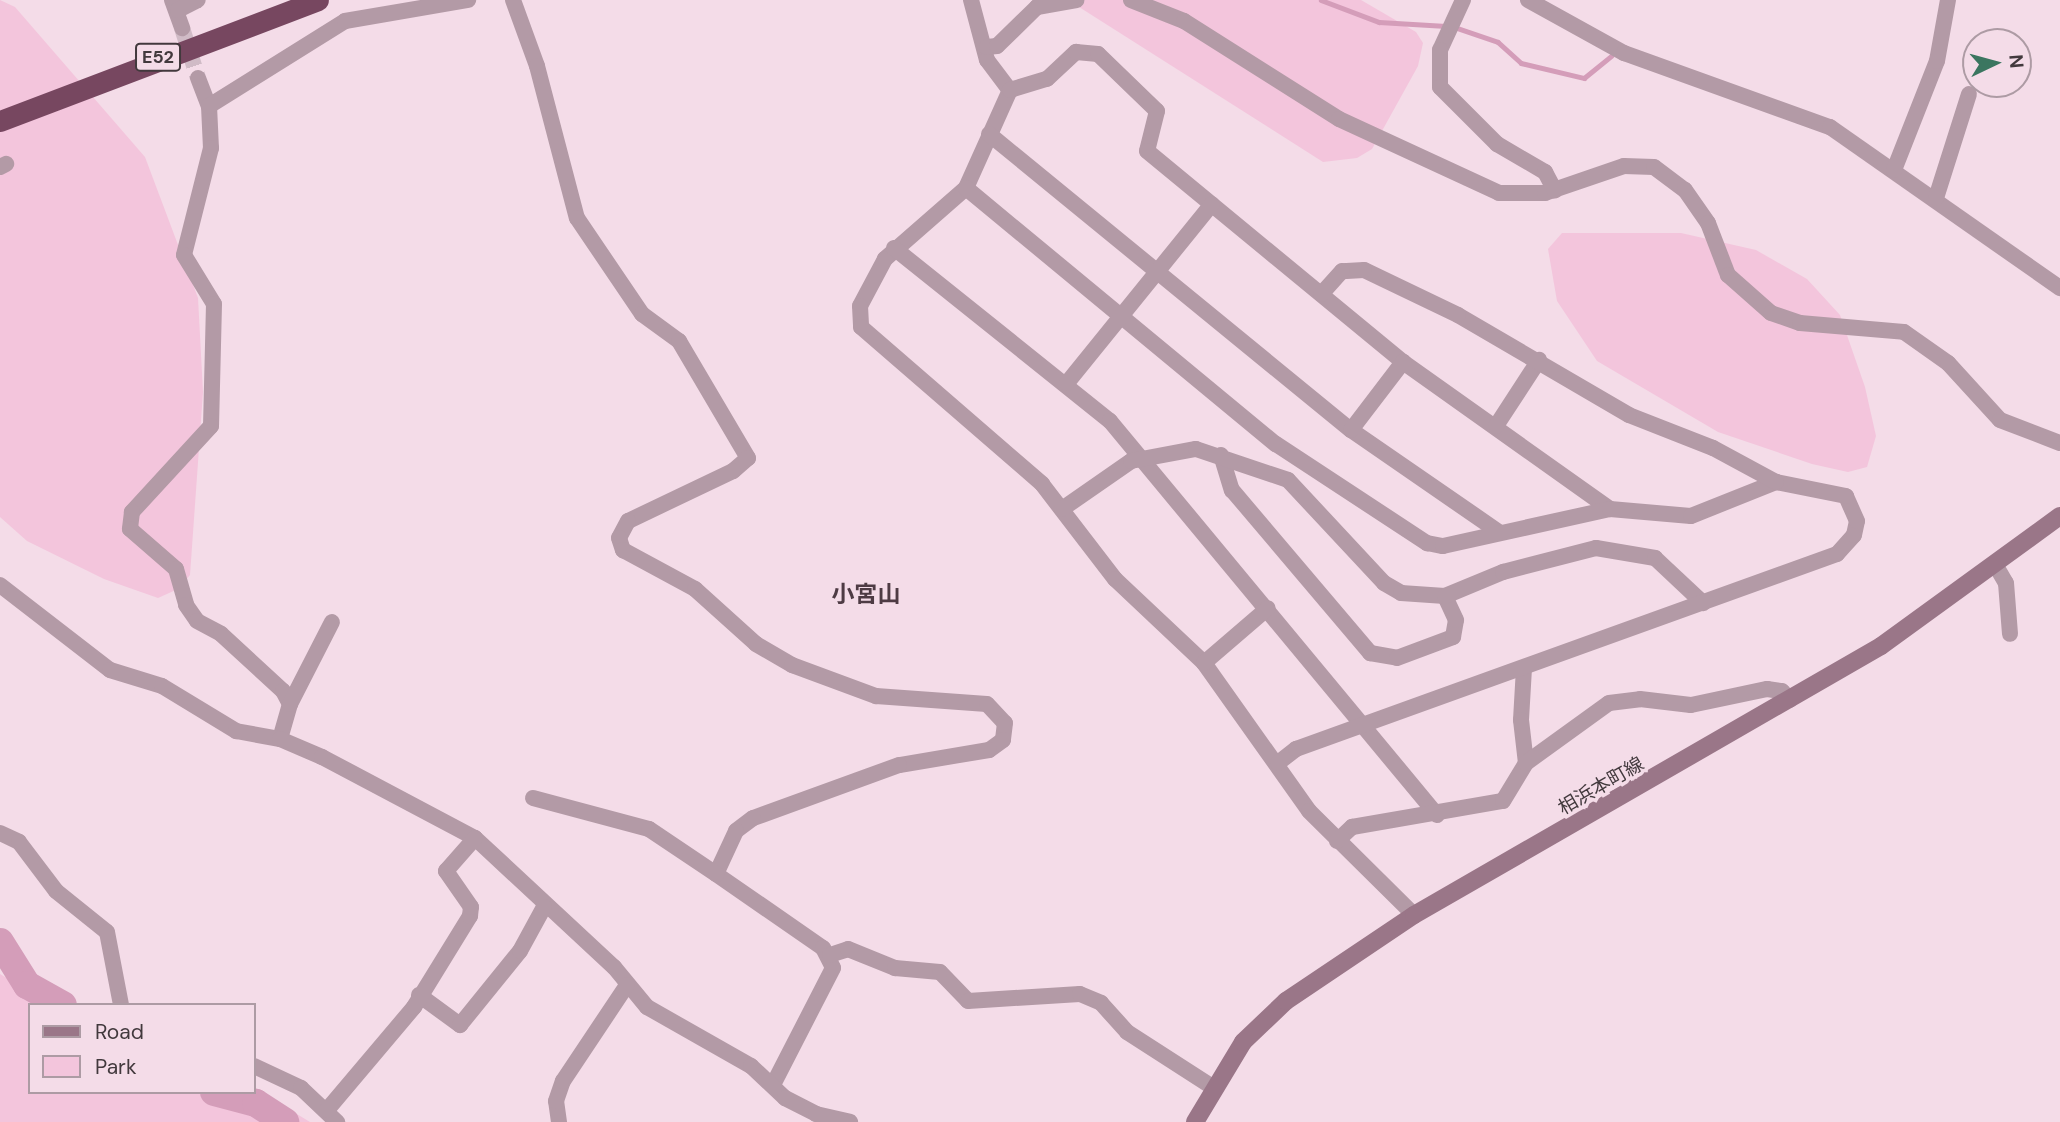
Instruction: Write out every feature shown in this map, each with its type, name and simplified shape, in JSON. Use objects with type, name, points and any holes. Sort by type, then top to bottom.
[{"type":"highway","name":"E52","points":[[0,121],[318,0]]},
{"type":"main road","name":"相浜本町線","points":[[1195,1122],[1244,1042],[1286,1001],[1414,915],[1881,646],[1996,566],[2060,516]]},
{"type":"street","points":[[182,29],[175,5],[198,0]]},
{"type":"street","points":[[209,106],[345,20],[468,0]]},
{"type":"street","points":[[513,0],[541,79],[577,218],[642,314],[679,341],[748,458],[733,471],[628,521],[619,538],[623,550],[695,589],[756,644],[792,665],[876,696],[987,704],[1005,723],[1003,740],[989,750],[899,765],[742,824],[716,874]]},
{"type":"street","points":[[971,0],[986,47],[987,60],[1010,90]]},
{"type":"street","points":[[986,47],[997,46],[1037,7],[1076,0]]},
{"type":"street","points":[[1131,0],[1184,21],[1339,119],[1477,186],[1499,193],[1555,191],[1624,166],[1654,167],[1670,175],[1708,223],[1728,275],[1765,309],[1786,321],[1904,332],[1948,363],[2000,420],[2060,443]]},
{"type":"street","points":[[1164,0],[1184,21]]},
{"type":"street","points":[[1464,0],[1440,50],[1440,87],[1497,144],[1545,172],[1555,191]]},
{"type":"street","points":[[1528,0],[1624,54],[1742,100],[1809,116],[1936,198],[2060,288]]},
{"type":"street","points":[[1894,170],[1937,61],[1948,0]]},
{"type":"street","points":[[1414,915],[1309,811],[1278,763],[1204,663],[1115,579],[1042,484],[865,333],[860,306],[894,248],[966,188],[1010,90],[1047,79],[1076,52],[1098,54],[1157,111],[1147,151],[1403,362],[1610,509]]},
{"type":"street","points":[[198,78],[209,106],[211,148],[184,256],[214,304],[211,426],[132,512],[131,529],[176,569],[186,605],[197,621],[272,677],[290,704]]},
{"type":"street","points":[[1936,198],[1968,98]]},
{"type":"street","points":[[989,134],[1351,430],[1499,532]]},
{"type":"street","points":[[966,188],[1276,444],[1427,543],[1443,546],[1610,509],[1691,516],[1776,482]]},
{"type":"street","points":[[1067,383],[1212,204]]},
{"type":"street","points":[[894,248],[1067,383],[1142,458],[1437,815]]},
{"type":"street","points":[[1278,763],[1296,749],[1837,554],[1854,535],[1854,505],[1846,496],[1776,482],[1713,448],[1629,415],[1539,360],[1364,270],[1342,271],[1321,293]]},
{"type":"street","points":[[1496,426],[1539,360]]},
{"type":"street","points":[[1351,430],[1403,362]]},
{"type":"street","points":[[1062,509],[1106,476],[1142,458],[1196,449],[1221,455],[1287,480],[1384,583],[1401,593],[1445,596],[1503,572],[1596,548],[1655,558],[1703,603]]},
{"type":"street","points":[[1221,455],[1232,490],[1370,653],[1397,658],[1454,637],[1456,620],[1445,596]]},
{"type":"street","points":[[1996,566],[2006,583],[2010,634]]},
{"type":"street","points":[[0,585],[110,670],[162,686],[236,731],[280,739],[379,783],[475,838],[647,1007],[774,1083],[785,1098],[816,1114],[850,1122]]},
{"type":"street","points":[[1204,663],[1268,608]]},
{"type":"street","points":[[280,739],[290,704],[332,622]]},
{"type":"street","points":[[1524,668],[1521,720],[1526,763]]},
{"type":"street","points":[[1337,841],[1352,827],[1437,815],[1503,801],[1526,763],[1622,699],[1691,705],[1767,689],[1782,691],[1790,700]]},
{"type":"street","points":[[533,798],[649,829],[830,955],[833,968],[774,1083]]},
{"type":"street","points":[[0,833],[19,842],[56,891],[93,916],[107,932],[121,1003]]},
{"type":"street","points":[[256,1067],[301,1088],[332,1116],[419,995],[470,916],[471,907],[446,871],[475,838]]},
{"type":"street","points":[[419,995],[460,1025],[505,963],[520,951],[544,907]]},
{"type":"street","points":[[830,955],[848,949],[895,968],[940,972],[968,1001],[1080,994],[1101,1003],[1127,1031],[1214,1088]]},
{"type":"street","points":[[559,1122],[556,1101],[563,1081],[627,985]]},
{"type":"green space","points":[[0,0],[15,7],[145,157],[198,298],[203,392],[190,575],[178,589],[158,598],[104,579],[27,541],[0,517]]},
{"type":"green space","points":[[1068,0],[1361,0],[1416,32],[1423,43],[1418,66],[1372,149],[1357,158],[1323,162]]},
{"type":"green space","points":[[1562,233],[1681,233],[1756,250],[1807,279],[1840,315],[1865,387],[1876,436],[1867,467],[1848,472],[1812,464],[1718,432],[1597,361],[1557,301],[1548,249]]},
{"type":"green space","points":[[0,974],[50,1003],[28,1003],[28,1094],[256,1094],[256,1089],[310,1122],[0,1122]]},
{"type":"waterway","points":[[1321,0],[1379,22],[1446,26]]},
{"type":"waterway","points":[[1454,27],[1498,42],[1521,63],[1584,78],[1611,56]]},
{"type":"waterway","points":[[0,942],[27,985],[59,1003]]},
{"type":"waterway","points":[[222,1094],[256,1103],[285,1122]]},
{"type":"tunnel","points":[[182,28],[198,78]]},
{"type":"district","name":"小宮山","points":[[866,594]]}]
